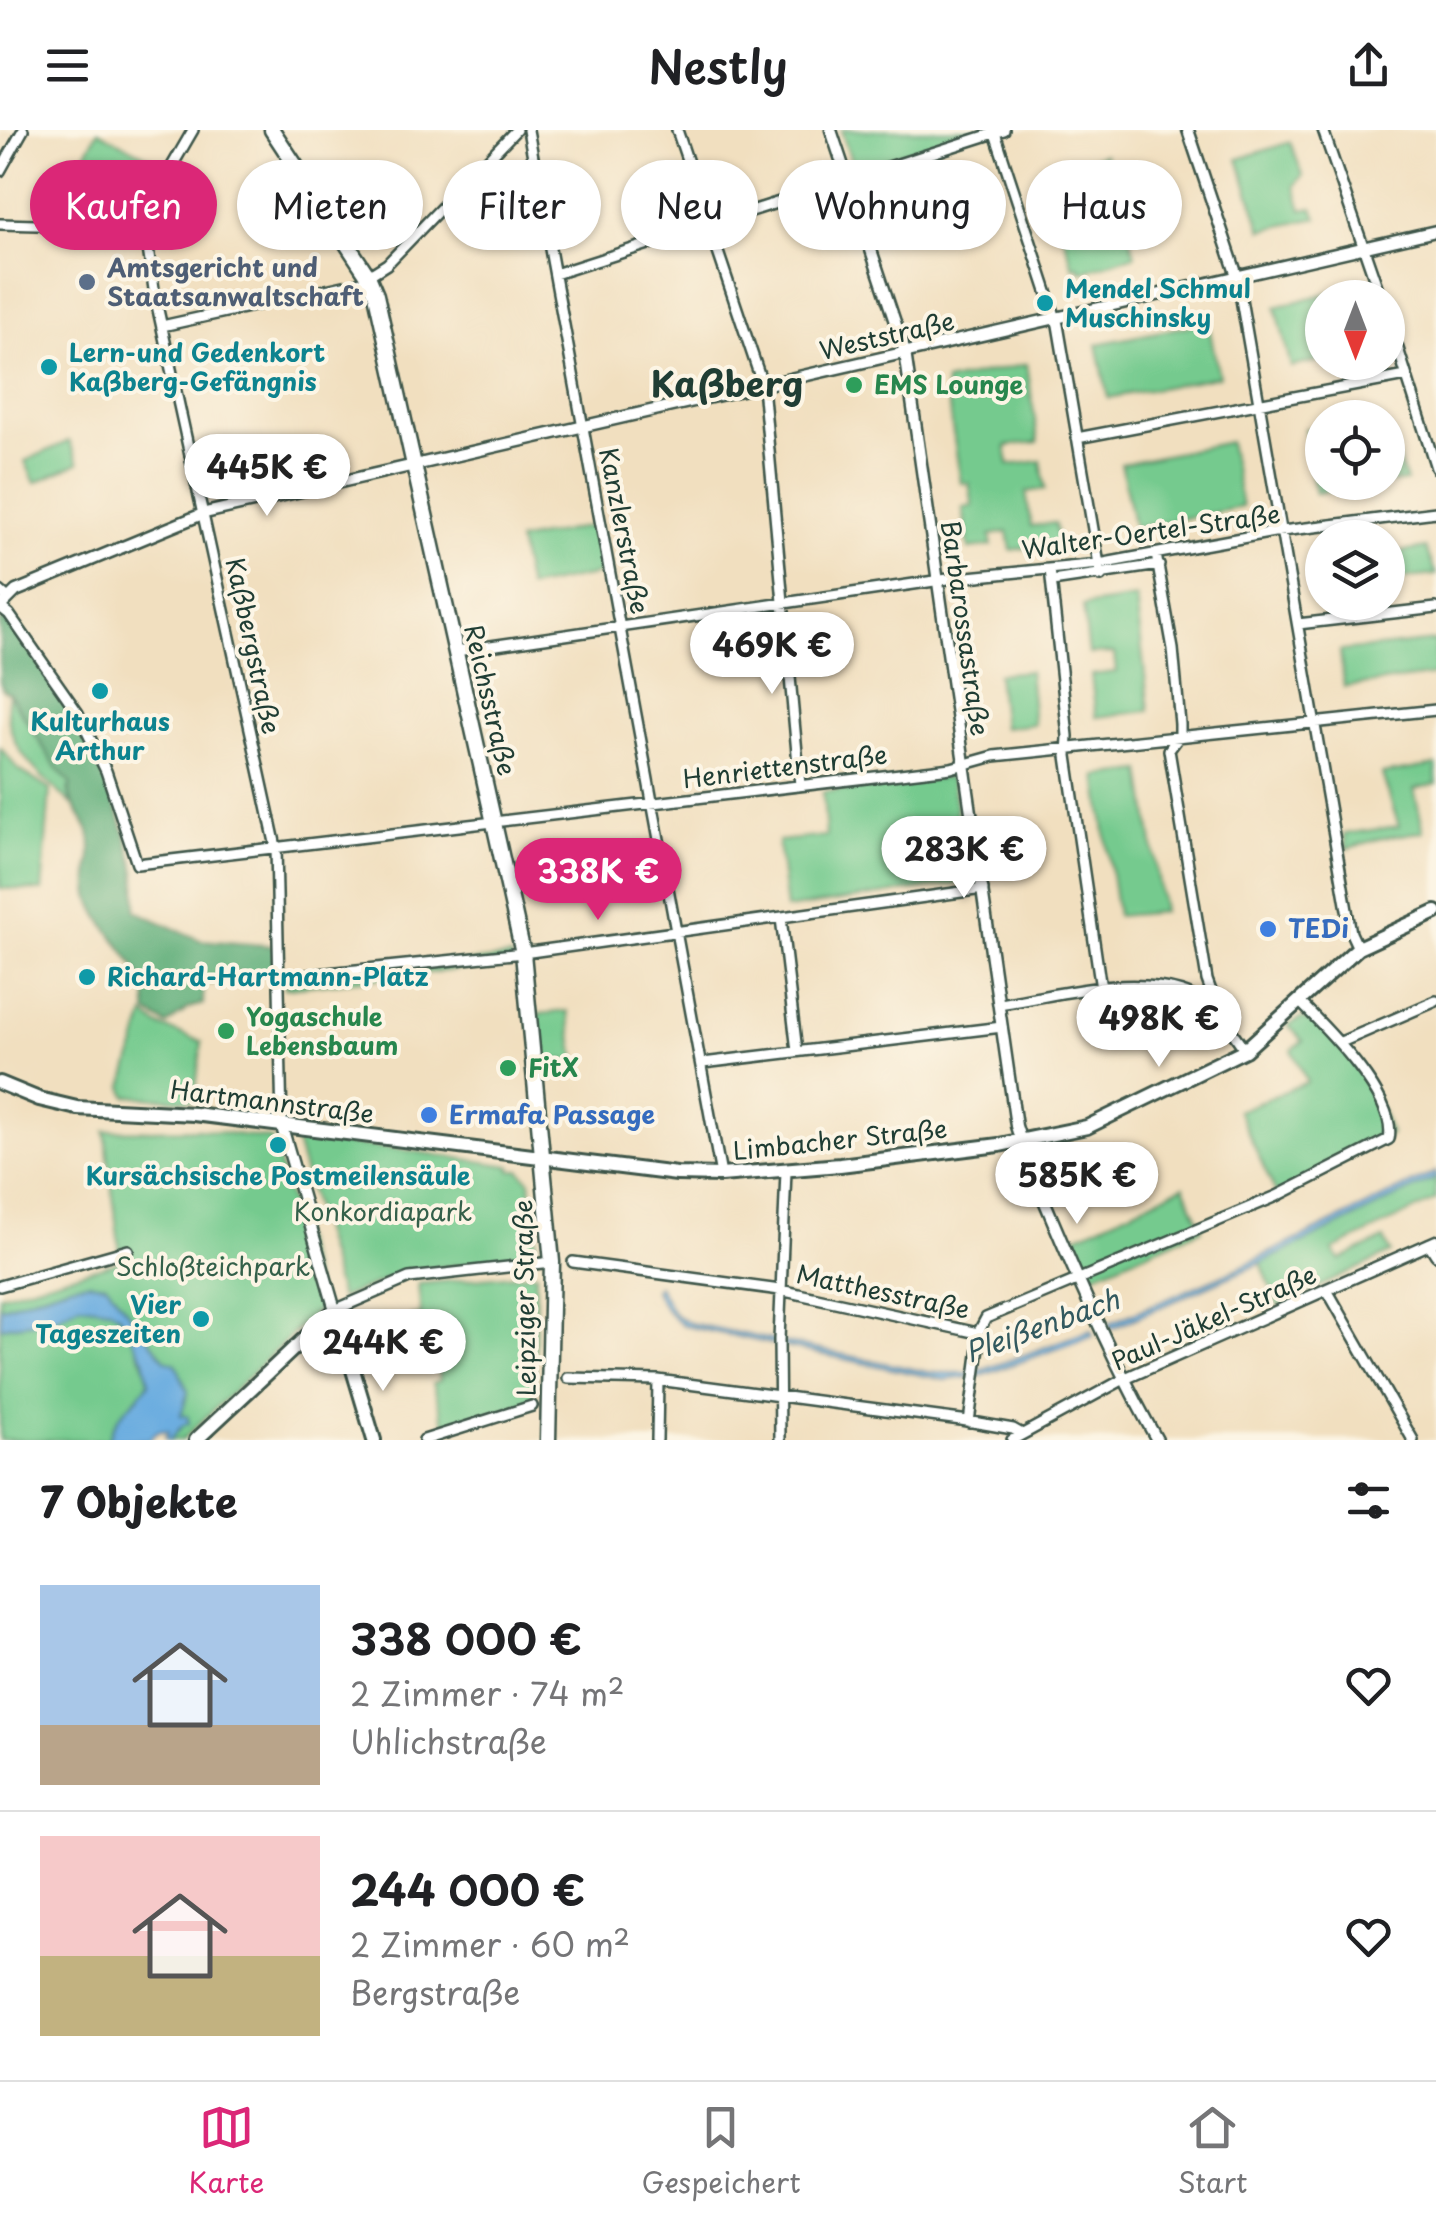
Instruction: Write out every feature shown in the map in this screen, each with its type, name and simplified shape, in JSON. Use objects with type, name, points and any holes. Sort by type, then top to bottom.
[{"type":"main road","name":"Reichsstraße","points":[[272,130],[356,259],[380,318],[523,953],[542,1156]]},
{"type":"main road","name":"Limbacher Straße","points":[[542,1156],[722,1175],[1021,1142],[1072,1132],[1245,1050],[1358,948],[1436,912]]},
{"type":"main road","name":"Hartmannstraße","points":[[0,1083],[70,1106],[194,1114],[542,1156]]},
{"type":"main road","name":"Leipziger Straße","points":[[542,1156],[552,1262],[548,1440]]},
{"type":"main road","points":[[196,1440],[336,1310],[374,1440]]},
{"type":"street","points":[[0,171],[23,130]]},
{"type":"street","points":[[176,160],[193,130]]},
{"type":"street","points":[[162,326],[365,279],[387,264],[516,130]]},
{"type":"street","name":"Kanzlerstraße","points":[[528,130],[722,1175]]},
{"type":"street","points":[[677,130],[687,160]]},
{"type":"street","name":"Barbarossastraße","points":[[831,130],[841,160]]},
{"type":"street","points":[[1188,130],[1237,276],[1351,933],[1358,948]]},
{"type":"street","points":[[1323,130],[1376,280]]},
{"type":"street","points":[[909,160],[998,131],[1056,318],[1101,576]]},
{"type":"street","points":[[0,224],[30,225]]},
{"type":"street","name":"Weststraße","points":[[2,601],[116,548],[205,513],[1436,231]]},
{"type":"street","name":"Kaßbergstraße","points":[[148,250],[276,846],[282,1127]]},
{"type":"street","points":[[555,274],[630,250]]},
{"type":"street","points":[[716,250],[762,386],[800,785]]},
{"type":"street","name":"Barbarossastraße","points":[[871,250],[905,352],[1021,1142],[1078,1280],[1157,1440]]},
{"type":"street","points":[[1405,373],[1436,468]]},
{"type":"street","points":[[1077,438],[1406,376]]},
{"type":"street","name":"Walter-Oertel-Straße","points":[[456,651],[938,582],[1101,576],[1158,559],[1282,532],[1436,512]]},
{"type":"street","points":[[1158,559],[1180,734],[1169,750],[1206,980],[1218,1013],[1245,1050]]},
{"type":"street","name":"Walter-Oertel-Straße","points":[[1051,575],[1099,564],[1158,559]]},
{"type":"street","points":[[1051,575],[1068,747],[1101,990]]},
{"type":"street","name":"Henriettenstraße","points":[[2,601],[78,713],[106,770],[137,864],[800,785],[1068,747],[1436,710]]},
{"type":"street","points":[[1298,624],[1436,608]]},
{"type":"street","points":[[278,978],[523,953],[982,890]]},
{"type":"street","points":[[781,918],[798,1051]]},
{"type":"street","points":[[1186,992],[1206,980]]},
{"type":"street","points":[[999,1004],[1149,987],[1186,992],[1218,1013]]},
{"type":"street","name":"Matthesstraße","points":[[573,1262],[780,1290],[978,1333],[986,1318],[1277,1196],[1390,1139],[1391,1128],[1384,1111],[1341,1042],[1300,1001]]},
{"type":"street","points":[[1341,1042],[1436,1002]]},
{"type":"street","points":[[702,1063],[1002,1026]]},
{"type":"street","points":[[282,1127],[336,1310],[409,1278],[552,1262]]},
{"type":"street","points":[[780,1440],[780,1290],[786,1170]]},
{"type":"street","name":"Paul-Jäkel-Straße","points":[[1017,1437],[1124,1379],[1434,1247]]},
{"type":"street","points":[[0,1286],[128,1250]]},
{"type":"street","points":[[1327,1290],[1413,1440]]},
{"type":"street","points":[[968,1422],[978,1333]]},
{"type":"street","points":[[568,1378],[658,1380],[1013,1429],[1017,1437]]},
{"type":"street","points":[[657,1440],[658,1380]]},
{"type":"street","points":[[424,1440],[532,1406]]},
{"type":"green space","points":[[841,130],[975,130],[883,160],[851,160]]},
{"type":"green space","points":[[98,131],[154,160],[139,159],[82,160]]},
{"type":"green space","points":[[1290,142],[1303,175],[1295,186],[1302,210],[1313,208],[1317,218],[1262,230],[1238,159]]},
{"type":"green space","points":[[1068,250],[1133,250],[1135,255],[1081,272],[1079,266],[1073,267]]},
{"type":"green space","points":[[1305,299],[1305,364],[1291,367],[1276,307]]},
{"type":"green space","points":[[1208,322],[1219,376],[1108,398],[1097,344]]},
{"type":"green space","points":[[1027,364],[1038,442],[1006,446],[1009,465],[1041,461],[1045,489],[1026,492],[1031,526],[1055,523],[1058,543],[1011,550],[1008,532],[990,535],[992,546],[969,549],[963,508],[973,506],[969,483],[961,483],[945,382]]},
{"type":"green space","points":[[69,441],[79,463],[35,483],[25,461]]},
{"type":"green space","points":[[1229,442],[1242,507],[1134,528],[1121,464]]},
{"type":"green space","points":[[594,525],[603,573],[528,588],[518,541]]},
{"type":"green space","points":[[1426,548],[1436,575],[1405,578],[1405,551]]},
{"type":"green space","points":[[1136,598],[1149,711],[1096,717],[1091,675],[1116,672],[1114,653],[1089,654],[1083,606]]},
{"type":"green space","points":[[3,620],[12,622],[31,650],[99,768],[134,864],[136,911],[200,940],[274,946],[275,975],[223,971],[217,983],[203,983],[203,1004],[189,1008],[167,1025],[147,1012],[146,995],[135,967],[92,902],[91,841],[72,802],[71,783],[58,770],[10,694],[3,690]]},
{"type":"green space","points":[[1436,641],[1436,675],[1344,687],[1340,651]]},
{"type":"green space","points":[[1029,671],[1034,724],[1003,728],[997,674]]},
{"type":"green space","points":[[9,694],[71,784],[71,803],[35,769],[16,743],[10,728]]},
{"type":"green space","points":[[0,747],[18,769],[50,790],[42,891],[0,888]]},
{"type":"green space","points":[[1436,765],[1436,784],[1414,789],[1424,831],[1347,849],[1344,834],[1399,826],[1382,774]]},
{"type":"green space","points":[[1142,771],[1163,912],[1117,916],[1097,776]]},
{"type":"green space","points":[[948,777],[952,780],[967,882],[786,909],[778,841],[826,836],[823,792]]},
{"type":"green space","points":[[512,957],[513,964],[285,988],[285,983]]},
{"type":"green space","points":[[568,1011],[576,1060],[543,1060],[538,1014]]},
{"type":"green space","points":[[145,1015],[159,1026],[202,1042],[194,1101],[127,1096],[123,1087]]},
{"type":"green space","points":[[1301,1018],[1318,1024],[1347,1048],[1368,1082],[1391,1134],[1277,1196],[1238,1111],[1307,1082],[1292,1050],[1303,1041],[1288,1025]]},
{"type":"green space","name":"Schloßteichpark","points":[[199,1129],[270,1139],[273,1143],[321,1307],[182,1440],[170,1440],[183,1425],[176,1364],[166,1361],[106,1284],[70,1285],[0,1308],[0,1295],[121,1261],[105,1131]]},
{"type":"green space","name":"Konkordiapark","points":[[295,1139],[405,1150],[520,1170],[530,1181],[538,1255],[406,1272],[340,1298]]},
{"type":"green space","points":[[1436,1178],[1436,1200],[1333,1250],[1340,1260],[1384,1239],[1391,1253],[1278,1306],[1261,1263]]},
{"type":"green space","points":[[1184,1186],[1202,1229],[1088,1277],[1072,1238]]},
{"type":"green space","points":[[536,1273],[535,1401],[445,1426],[433,1383],[440,1380],[435,1357],[407,1363],[401,1335],[413,1332],[410,1317],[421,1315],[418,1284]]},
{"type":"green space","points":[[80,1305],[105,1307],[118,1315],[135,1344],[149,1383],[121,1415],[108,1440],[0,1440],[0,1327]]},
{"type":"water","points":[[1436,1172],[1436,1178],[1261,1263],[1111,1329],[1108,1324],[1232,1271]]},
{"type":"water","points":[[88,1282],[106,1284],[165,1360],[176,1364],[188,1392],[181,1415],[187,1416],[189,1423],[170,1440],[165,1438],[168,1431],[158,1431],[149,1440],[108,1440],[121,1415],[149,1383],[144,1360],[119,1315],[110,1309],[80,1305],[52,1320],[0,1327],[0,1308]]},
{"type":"water","points":[[658,1286],[674,1314],[690,1323],[933,1373],[986,1369],[1091,1330],[1093,1336],[984,1375],[945,1380],[685,1326],[663,1305],[654,1289]]},
{"type":"place","name":"Amtsgericht und Staatsanwaltschaft","points":[[87,282]]},
{"type":"place","name":"Mendel Schmul Muschinsky","points":[[1045,303]]},
{"type":"place","name":"Lern-und Gedenkort Kaßberg-Gefängnis","points":[[49,367]]},
{"type":"place","name":"EMS Lounge","points":[[854,385]]},
{"type":"place","name":"Kulturhaus Arthur","points":[[100,691]]},
{"type":"place","name":"TEDi","points":[[1268,929]]},
{"type":"place","name":"Richard-Hartmann-Platz","points":[[87,977]]},
{"type":"place","name":"Yogaschule Lebensbaum","points":[[226,1031]]},
{"type":"place","name":"FitX","points":[[508,1068]]},
{"type":"place","name":"Ermafa Passage","points":[[429,1115]]},
{"type":"place","name":"Kursächsische Postmeilensäule","points":[[278,1145]]},
{"type":"place","name":"Vier Tageszeiten","points":[[201,1319]]},
{"type":"district","name":"Kaßberg","points":[[727,385]]},
{"type":"water label","name":"Pleißenbach","points":[[1042,1326]]}]
